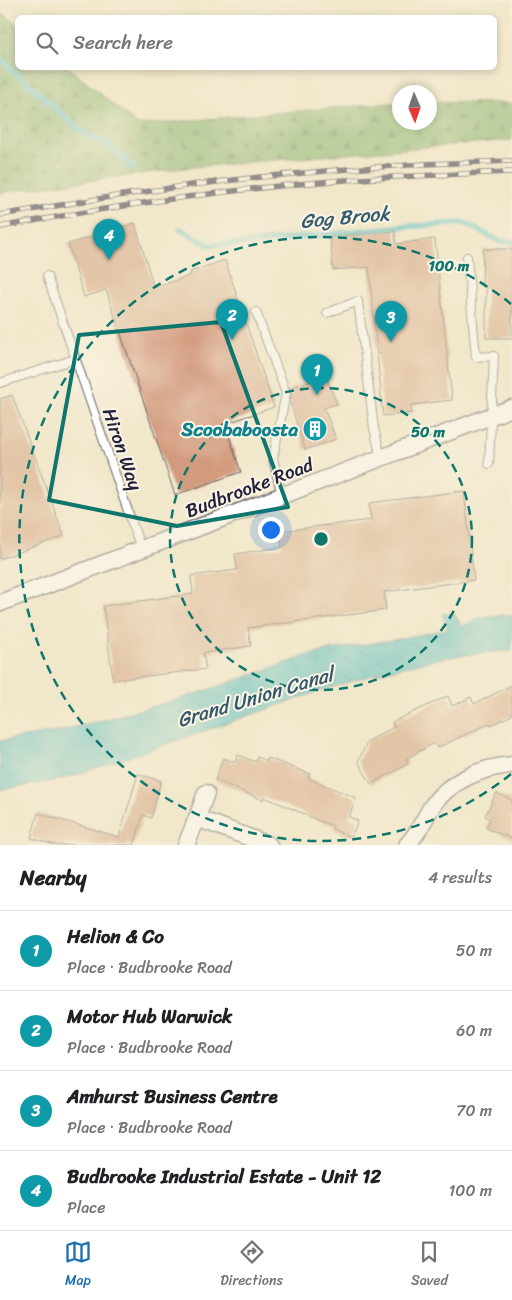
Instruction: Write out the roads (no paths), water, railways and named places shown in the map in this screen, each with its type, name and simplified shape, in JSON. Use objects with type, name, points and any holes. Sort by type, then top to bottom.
[{"type":"street","name":"Budbrooke Road","points":[[0,603],[512,408]]},
{"type":"street","points":[[407,845],[413,840],[433,805],[445,792],[473,775],[490,769],[512,765]]},
{"type":"street","points":[[186,845],[206,792]]},
{"type":"street","points":[[197,818],[269,845]]},
{"type":"lane","points":[[468,257],[476,357],[494,356],[489,464]]},
{"type":"lane","name":"Hiron Way","points":[[47,276],[141,549]]},
{"type":"lane","points":[[327,313],[358,301],[374,428],[381,458]]},
{"type":"lane","points":[[256,312],[286,392],[273,458],[282,496]]},
{"type":"lane","points":[[0,384],[75,358]]},
{"type":"water","name":"Grand Union Canal","points":[[454,613],[462,627],[480,618],[512,615],[512,651],[442,658],[382,672],[320,691],[79,774],[53,781],[0,790],[0,741],[61,731],[176,700],[306,656],[330,650],[444,630],[448,627],[442,614]]},
{"type":"waterway","name":"Gog Brook","points":[[0,58],[77,128],[89,136],[108,144],[133,167]]},
{"type":"waterway","name":"Gog Brook","points":[[180,229],[208,245],[239,244],[396,227],[465,223],[499,241],[512,242]]},
{"type":"railway","points":[[0,215],[191,185],[260,177],[425,164],[512,161]]},
{"type":"railway","points":[[0,227],[129,205],[258,188],[428,175],[512,172]]},
{"type":"place","name":"Budbrooke Industrial Estate - Unit 12","points":[[109,260]]},
{"type":"place","name":"Motor Hub Warwick","points":[[232,340]]},
{"type":"place","name":"Amhurst Business Centre","points":[[391,342]]},
{"type":"place","name":"Helion & Co","points":[[317,395]]},
{"type":"place","name":"Scoobaboosta","points":[[315,429]]}]
